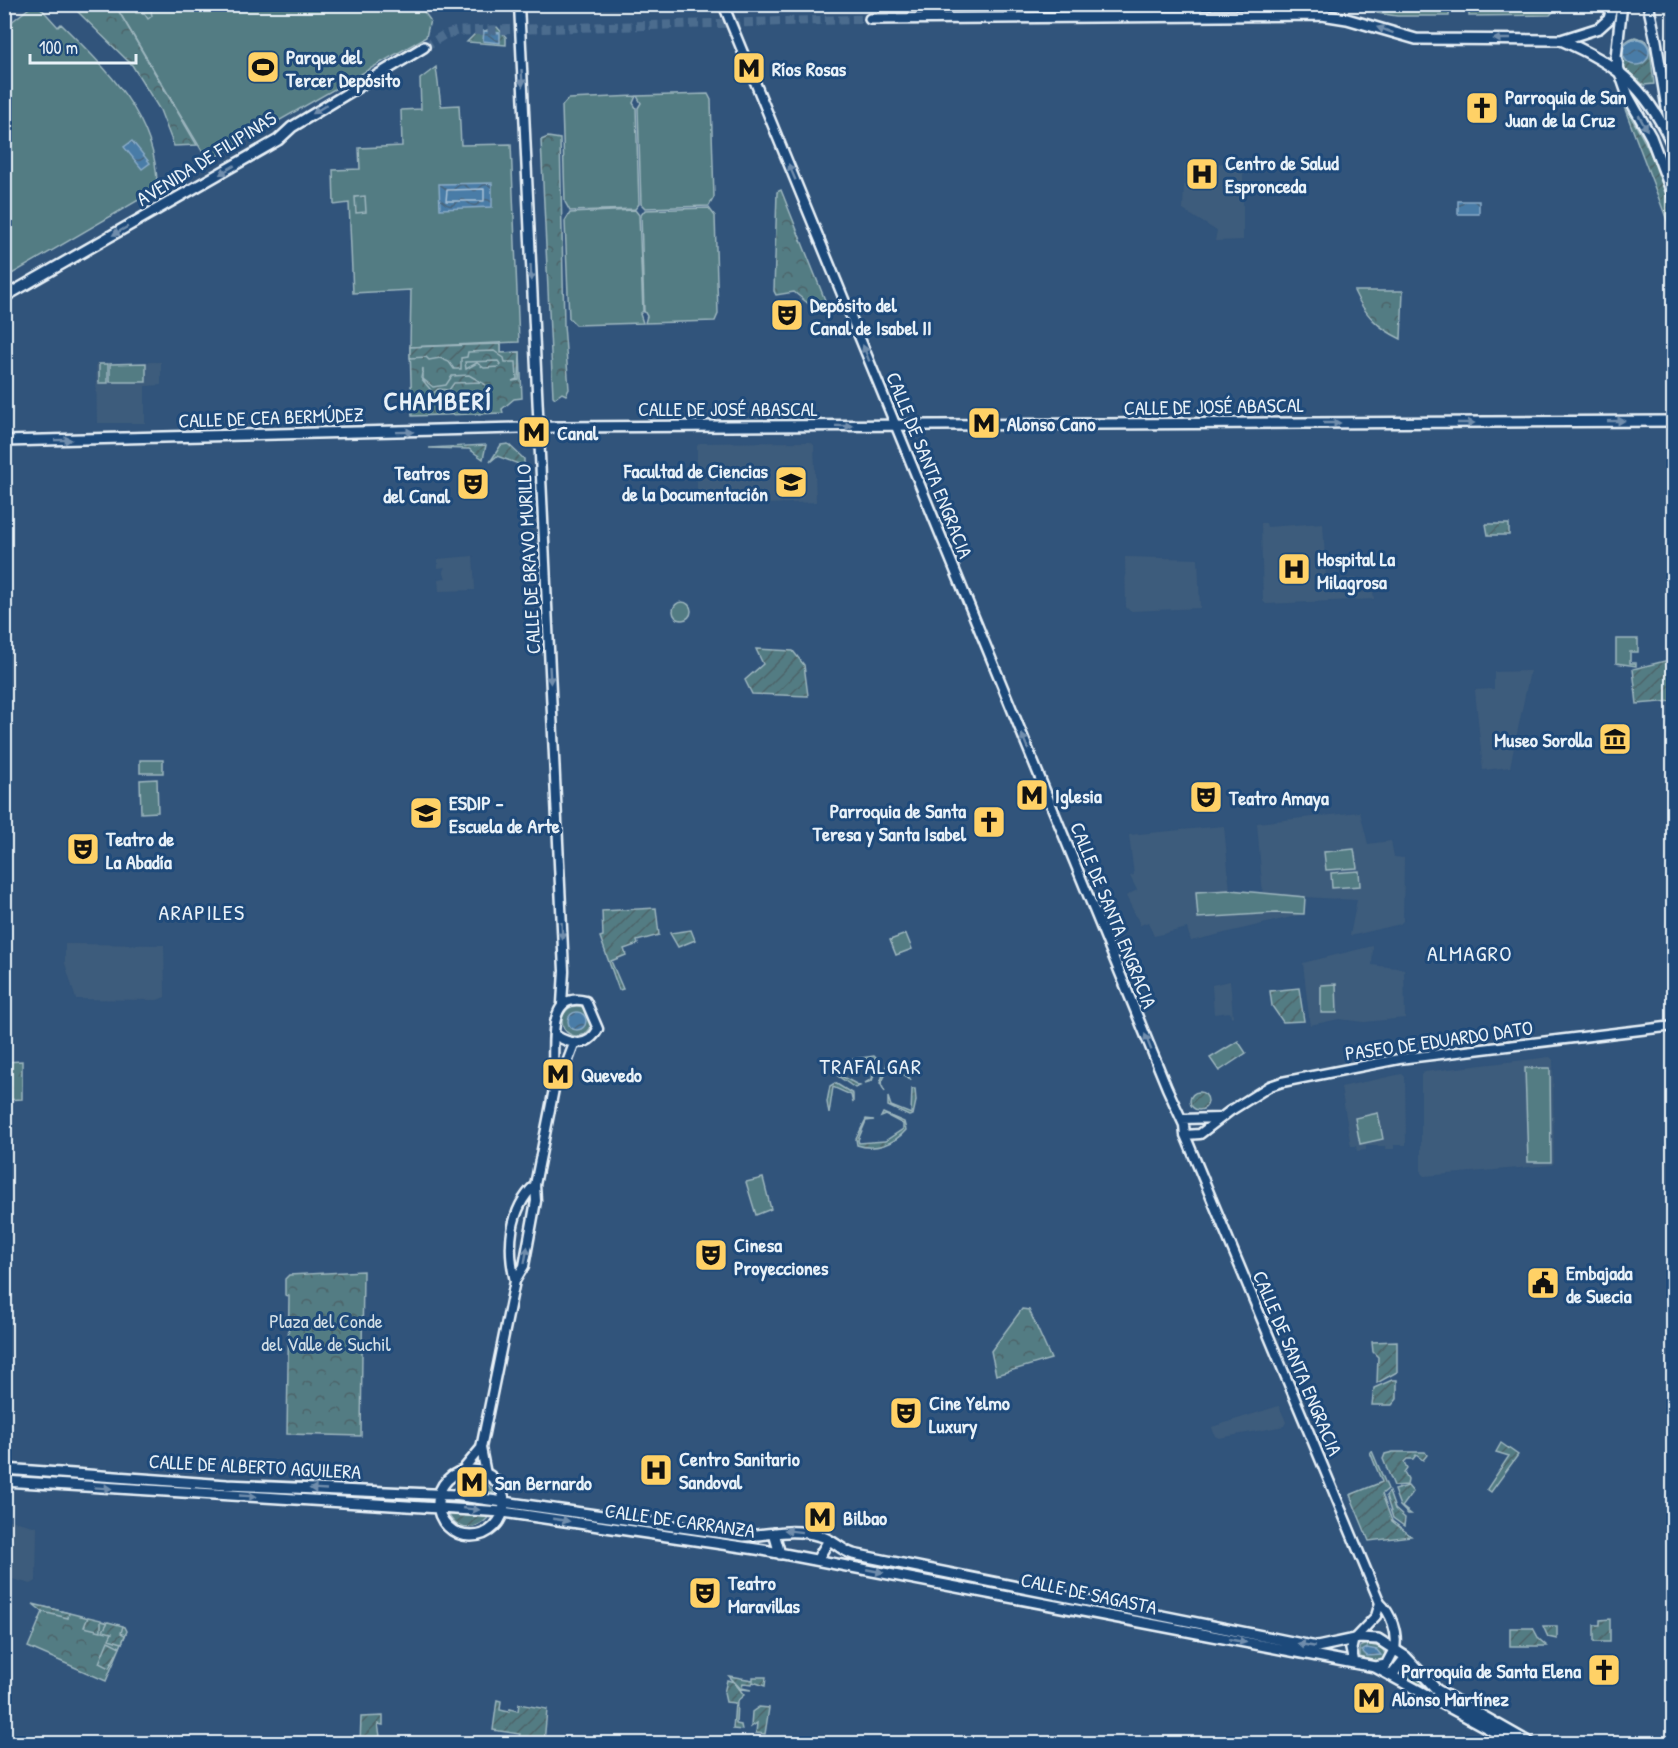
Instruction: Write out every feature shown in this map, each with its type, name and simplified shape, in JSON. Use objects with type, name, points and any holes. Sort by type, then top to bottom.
[{"type":"main road","name":"CALLE DE BRAVO MURILLO","points":[[519,4],[564,981],[562,1004]]},
{"type":"main road","name":"CALLE DE SANTA ENGRACIA","points":[[723,4],[1167,1088],[1182,1119],[1185,1135],[1263,1316],[1380,1603],[1386,1608],[1395,1630],[1395,1648]]},
{"type":"main road","points":[[870,19],[1322,15],[1347,18],[1416,39],[1561,40],[1599,28],[1609,19],[1613,4]]},
{"type":"main road","points":[[1622,4],[1616,57],[1619,70],[1628,96],[1651,137],[1674,198]]},
{"type":"main road","points":[[1648,4],[1672,146]]},
{"type":"main road","points":[[1561,40],[1602,59],[1619,70],[1652,105],[1672,146]]},
{"type":"main road","name":"AVENIDA DE FILIPINAS","points":[[4,297],[267,146],[292,126],[424,47]]},
{"type":"main road","name":"CALLE DE JOSÉ ABASCAL","points":[[538,428],[1674,421]]},
{"type":"main road","name":"CALLE DE CEA BERMÚDEZ","points":[[4,441],[538,428]]},
{"type":"main road","points":[[486,1474],[481,1448],[515,1281],[524,1266],[536,1201],[535,1185],[556,1079],[553,1074],[555,1016],[562,1004],[573,1000],[586,1001],[598,1029],[591,1039],[574,1044],[555,1035]]},
{"type":"main road","name":"PASEO DE EDUARDO DATO","points":[[1185,1135],[1196,1136],[1270,1086],[1282,1082],[1399,1059],[1674,1026]]},
{"type":"main road","points":[[556,1079],[562,1076],[574,1044]]},
{"type":"main road","points":[[1182,1119],[1220,1118]]},
{"type":"main road","points":[[515,1281],[511,1263],[511,1227],[535,1185]]},
{"type":"main road","points":[[460,1472],[470,1470],[486,1474],[497,1483],[504,1500],[503,1512],[498,1523],[489,1531],[473,1536],[451,1530],[441,1517],[438,1506],[439,1494],[446,1481],[460,1472],[481,1448]]},
{"type":"main road","name":"CALLE DE ALBERTO AGUILERA","points":[[4,1470],[227,1485],[439,1494],[504,1500]]},
{"type":"main road","name":"CALLE DE ALBERTO AGUILERA","points":[[4,1481],[438,1506],[503,1512]]},
{"type":"main road","name":"CALLE DE CARRANZA","points":[[504,1500],[744,1536],[787,1530],[829,1540]]},
{"type":"main road","name":"CALLE DE CARRANZA","points":[[503,1512],[817,1560]]},
{"type":"main road","points":[[774,1533],[780,1554]]},
{"type":"main road","points":[[817,1560],[829,1540]]},
{"type":"main road","name":"CALLE DE SAGASTA","points":[[829,1540],[853,1554],[1317,1647],[1353,1640],[1378,1639],[1395,1648]]},
{"type":"main road","name":"CALLE DE SAGASTA","points":[[817,1560],[1376,1667],[1516,1743]]},
{"type":"main road","points":[[1354,1663],[1351,1649],[1353,1640],[1370,1624],[1380,1603]]},
{"type":"main road","points":[[1376,1667],[1386,1665],[1395,1648],[1437,1690],[1532,1743]]},
{"type":"main road","points":[[1392,1674],[1406,1657]]},
{"type":"shaded area","points":[[1240,163],[1243,166],[1243,240],[1215,241],[1217,231],[1183,210],[1185,164]]},
{"type":"shaded area","points":[[161,362],[161,385],[145,386],[145,423],[97,423],[96,363]]},
{"type":"shaded area","points":[[810,442],[814,445],[816,502],[697,507],[697,446],[700,443]]},
{"type":"shaded area","name":"Hospital La Milagrosa","points":[[1261,523],[1266,523],[1267,527],[1323,523],[1326,580],[1357,578],[1357,593],[1373,592],[1374,599],[1266,604],[1263,601]]},
{"type":"shaded area","points":[[473,556],[475,590],[439,591],[438,579],[446,578],[443,571],[445,567],[438,568],[438,559]]},
{"type":"shaded area","points":[[1125,557],[1198,559],[1200,608],[1130,611],[1126,607]]},
{"type":"shaded area","points":[[1530,671],[1510,767],[1483,770],[1475,690],[1494,689],[1494,672]]},
{"type":"shaded area","points":[[1360,812],[1368,844],[1391,841],[1394,857],[1404,858],[1403,921],[1400,924],[1350,936],[1357,900],[1305,897],[1304,914],[1191,941],[1187,928],[1154,936],[1148,922],[1138,926],[1140,924],[1126,896],[1137,890],[1130,876],[1134,875],[1129,835],[1224,826],[1230,891],[1263,894],[1257,823]]},
{"type":"shaded area","points":[[65,944],[164,945],[165,997],[157,1000],[76,999],[65,963]]},
{"type":"shaded area","points":[[1373,946],[1372,965],[1404,969],[1405,1018],[1364,1022],[1339,1019],[1310,1025],[1303,963]]},
{"type":"shaded area","points":[[1230,981],[1233,1016],[1231,1017],[1230,1012],[1214,1014],[1212,985]]},
{"type":"shaded area","points":[[1550,1057],[1553,1060],[1554,1162],[1552,1165],[1424,1176],[1421,1173],[1421,1075],[1424,1072]]},
{"type":"shaded area","points":[[1402,1074],[1405,1077],[1406,1145],[1394,1145],[1394,1149],[1386,1149],[1385,1146],[1366,1146],[1366,1150],[1357,1151],[1356,1146],[1351,1146],[1341,1087]]},
{"type":"shaded area","points":[[1279,1406],[1286,1422],[1284,1426],[1219,1438],[1215,1436],[1212,1427]]},
{"type":"shaded area","points":[[5,1519],[37,1527],[36,1581],[31,1584],[5,1577]]},
{"type":"green space","points":[[1554,4],[1556,9],[1550,15],[1469,16],[1469,6]]},
{"type":"green space","points":[[33,5],[38,5],[58,27],[61,24],[112,77],[126,96],[148,138],[155,161],[157,186],[154,191],[5,278],[5,27]]},
{"type":"green space","points":[[71,5],[115,5],[197,145],[174,146],[160,110],[132,65]]},
{"type":"green space","name":"Parque del Tercer Depósito","points":[[115,5],[419,5],[430,20],[426,37],[208,161]]},
{"type":"green space","points":[[134,5],[150,5],[152,16],[148,19],[144,13],[136,13]]},
{"type":"green space","points":[[1450,5],[1449,16],[1397,16],[1377,13],[1377,7]]},
{"type":"green space","points":[[497,27],[506,37],[506,45],[467,42],[475,34]]},
{"type":"green space","points":[[1635,37],[1645,40],[1650,49],[1654,84],[1644,85],[1624,68],[1623,58],[1623,49],[1630,39]],"holes":[[[1632,39],[1643,40],[1649,49],[1647,59],[1642,64],[1628,62],[1623,50]]]},
{"type":"green space","points":[[436,67],[441,106],[459,105],[461,145],[511,144],[519,342],[410,347],[411,290],[353,293],[349,203],[334,205],[333,170],[360,169],[359,148],[402,146],[401,110],[421,109],[420,79]]},
{"type":"green space","points":[[708,94],[711,100],[714,197],[709,206],[645,208],[641,204],[638,108],[641,103],[637,96]]},
{"type":"green space","points":[[636,96],[633,103],[636,108],[639,204],[635,209],[570,211],[565,202],[562,106],[568,99]]},
{"type":"green space","points":[[1623,104],[1657,167],[1669,202],[1673,236]]},
{"type":"green space","points":[[548,137],[560,139],[564,325],[569,389],[566,395],[562,393],[555,398],[553,396],[541,140]]},
{"type":"green space","points":[[781,190],[825,300],[810,305],[794,292],[776,295],[774,291],[777,192]]},
{"type":"green space","points":[[365,196],[366,212],[356,213],[355,197]]},
{"type":"green space","points":[[709,208],[715,216],[718,314],[715,321],[645,323],[647,316],[644,311],[641,215],[645,210]]},
{"type":"green space","points":[[635,210],[639,215],[643,311],[640,314],[643,323],[576,325],[569,318],[565,221],[570,213]]},
{"type":"green space","points":[[1354,291],[1403,291],[1401,339],[1373,320]]},
{"type":"green space","points":[[501,344],[501,353],[520,352],[522,398],[514,399],[502,409],[503,413],[412,416],[410,347]]},
{"type":"green space","points":[[501,344],[501,353],[520,352],[519,380],[512,381],[517,379],[516,362],[505,362],[504,358],[494,351],[468,352],[467,357],[461,358],[461,369],[454,369],[449,362],[440,358],[429,360],[426,357],[410,358],[410,347]]},
{"type":"green space","points":[[498,361],[501,365],[499,367],[484,368],[477,363],[466,369],[465,362]]},
{"type":"green space","points":[[146,363],[146,382],[110,382],[110,364]]},
{"type":"green space","points":[[99,364],[108,364],[108,383],[99,383]]},
{"type":"green space","points":[[423,368],[423,379],[433,387],[446,385],[452,376],[469,375],[481,382],[454,383],[449,390],[438,389],[430,396],[430,389],[421,378]]},
{"type":"green space","points":[[508,444],[524,459],[524,466],[497,456],[490,462],[501,445]]},
{"type":"green space","points":[[486,445],[483,459],[469,449],[429,448]]},
{"type":"green space","points":[[1486,524],[1509,524],[1509,535],[1488,535]]},
{"type":"green space","points":[[678,602],[686,602],[691,607],[689,618],[678,620],[673,615],[673,607]]},
{"type":"green space","points":[[1616,639],[1638,639],[1638,652],[1630,652],[1630,663],[1636,663],[1636,666],[1616,663]]},
{"type":"green space","points":[[756,649],[793,651],[804,665],[808,696],[752,694],[745,680],[763,664]]},
{"type":"green space","points":[[1673,659],[1673,701],[1637,704],[1633,669]]},
{"type":"green space","points":[[140,760],[163,760],[163,773],[140,773]]},
{"type":"green space","points":[[157,779],[158,812],[141,813],[140,780]]},
{"type":"green space","points":[[1354,849],[1357,868],[1326,870],[1324,852]]},
{"type":"green space","points":[[1359,871],[1360,886],[1332,888],[1331,873]]},
{"type":"green space","points":[[1230,890],[1305,897],[1304,914],[1276,913],[1198,918],[1196,892]]},
{"type":"green space","points":[[656,908],[659,935],[637,941],[638,944],[624,949],[626,955],[611,961],[623,989],[619,990],[600,937],[603,936],[602,911]]},
{"type":"green space","points":[[691,930],[695,940],[678,947],[670,933]]},
{"type":"green space","points":[[906,934],[912,949],[896,955],[890,940]]},
{"type":"green space","points":[[1336,984],[1337,1013],[1321,1013],[1321,985]]},
{"type":"green space","points":[[1299,988],[1304,1021],[1283,1022],[1272,1006],[1270,991]]},
{"type":"green space","points":[[577,1006],[588,1010],[592,1021],[588,1032],[577,1036],[566,1032],[562,1021],[566,1010]]},
{"type":"green space","points":[[1238,1041],[1246,1053],[1219,1071],[1210,1058]]},
{"type":"green space","points":[[874,1056],[879,1061],[872,1081],[865,1083],[872,1079],[876,1059],[858,1060],[840,1072],[841,1076],[860,1086],[855,1088],[838,1076],[838,1070],[848,1060]]},
{"type":"green space","points":[[22,1061],[22,1099],[5,1100],[5,1062]]},
{"type":"green space","points":[[891,1061],[902,1068],[911,1080],[890,1065],[881,1084],[885,1092],[880,1083],[887,1064]]},
{"type":"green space","points":[[1525,1068],[1550,1068],[1551,1162],[1528,1162]]},
{"type":"green space","points":[[835,1083],[853,1094],[853,1103],[851,1095],[833,1087],[829,1114],[827,1102],[830,1086]]},
{"type":"green space","points":[[912,1089],[915,1089],[916,1101],[913,1115],[909,1116],[888,1106],[888,1097],[891,1106],[911,1114]]},
{"type":"green space","points":[[1199,1092],[1205,1095],[1208,1101],[1205,1107],[1199,1110],[1193,1107],[1190,1101],[1193,1095]]},
{"type":"green space","points":[[883,1113],[904,1122],[906,1130],[896,1139],[884,1145],[864,1147],[857,1145],[856,1139],[866,1119],[874,1120],[866,1121],[858,1140],[859,1143],[885,1141],[903,1129],[903,1124],[886,1115],[881,1117]]},
{"type":"green space","points":[[1378,1113],[1383,1139],[1360,1144],[1355,1118]]},
{"type":"green space","points":[[763,1178],[771,1209],[756,1215],[746,1182]]},
{"type":"green space","name":"Plaza del Conde del Valle de Suchil","points":[[363,1271],[361,1436],[287,1434],[289,1296],[285,1295],[285,1279],[289,1275]]},
{"type":"green space","points":[[1022,1309],[1029,1310],[1051,1359],[996,1375],[991,1351]]},
{"type":"green space","points":[[1397,1341],[1397,1372],[1377,1383],[1378,1357],[1373,1352],[1372,1342]]},
{"type":"green space","points":[[1397,1380],[1397,1399],[1392,1405],[1372,1405],[1374,1388]]},
{"type":"green space","points":[[1501,1443],[1518,1455],[1491,1492],[1487,1489],[1509,1456],[1496,1452]]},
{"type":"green space","points":[[1372,1451],[1388,1489],[1382,1494],[1392,1521],[1411,1536],[1369,1541],[1350,1495],[1382,1482],[1370,1452]]},
{"type":"green space","points":[[1425,1452],[1427,1455],[1423,1460],[1416,1455],[1413,1459],[1407,1459],[1404,1462],[1407,1468],[1404,1472],[1408,1479],[1407,1485],[1394,1486],[1383,1459],[1385,1454]]},
{"type":"green space","points":[[464,1479],[484,1480],[494,1493],[452,1490]]},
{"type":"green space","points":[[1408,1486],[1413,1492],[1402,1507],[1411,1514],[1400,1506],[1394,1490]]},
{"type":"green space","points":[[1389,1492],[1395,1509],[1405,1518],[1404,1526],[1393,1518],[1386,1496]]},
{"type":"green space","points":[[447,1511],[490,1516],[478,1525],[466,1528],[455,1523]]},
{"type":"green space","points":[[33,1604],[69,1613],[68,1618],[43,1612]]},
{"type":"green space","points":[[45,1607],[125,1627],[127,1631],[106,1681],[28,1647]]},
{"type":"green space","points":[[88,1617],[101,1620],[101,1631],[84,1627]]},
{"type":"green space","points":[[1610,1619],[1610,1642],[1594,1642],[1594,1625],[1600,1625],[1600,1620]]},
{"type":"green space","points":[[108,1622],[123,1626],[121,1633],[125,1635],[122,1643],[109,1639],[112,1633],[103,1631]]},
{"type":"green space","points":[[1543,1626],[1557,1626],[1557,1639],[1548,1637]]},
{"type":"green space","points":[[1510,1628],[1533,1628],[1539,1639],[1547,1646],[1510,1646]]},
{"type":"green space","points":[[108,1641],[120,1647],[109,1668],[99,1663]]},
{"type":"green space","points":[[1367,1644],[1382,1648],[1385,1654],[1383,1659],[1376,1662],[1360,1657],[1360,1647]]},
{"type":"green space","points":[[1407,1667],[1426,1687],[1402,1674]]},
{"type":"green space","points":[[729,1676],[753,1680],[753,1677],[766,1677],[765,1686],[753,1682],[752,1684],[743,1683],[742,1688],[751,1690],[741,1689]]},
{"type":"green space","points":[[727,1680],[734,1682],[744,1695],[737,1701],[736,1724],[741,1725],[742,1730],[733,1729],[735,1703],[726,1702],[724,1693]]},
{"type":"green space","points":[[497,1700],[501,1701],[500,1710],[509,1712],[510,1709],[518,1711],[519,1704],[547,1709],[544,1743],[517,1743],[520,1734],[493,1730]]},
{"type":"green space","points":[[759,1707],[769,1708],[765,1734],[756,1733],[757,1723],[751,1727],[752,1712]]},
{"type":"green space","points":[[383,1716],[383,1725],[378,1724],[380,1736],[377,1737],[379,1740],[383,1738],[383,1743],[360,1743],[361,1717]]},
{"type":"water","points":[[484,31],[500,33],[500,43],[483,41]]},
{"type":"water","points":[[1636,39],[1645,43],[1649,52],[1645,61],[1636,65],[1627,61],[1623,52],[1627,43]]},
{"type":"water","points":[[132,141],[150,163],[142,169],[124,147]]},
{"type":"water","points":[[492,183],[492,207],[440,209],[439,184]]},
{"type":"water","points":[[1458,201],[1479,201],[1479,214],[1458,214]]},
{"type":"water","points":[[577,1012],[585,1017],[586,1021],[581,1029],[577,1030],[569,1025],[568,1021],[573,1013]]},
{"type":"water","points":[[1367,1648],[1377,1650],[1381,1655],[1367,1656],[1362,1651]]},
{"type":"tunnel","points":[[424,47],[444,35],[457,31],[870,19]]},
{"type":"place","name":"Parque del Tercer Depósito","points":[[263,67]]},
{"type":"place","name":"Ríos Rosas","points":[[749,68]]},
{"type":"place","name":"Parroquia de San Juan de la Cruz","points":[[1482,108]]},
{"type":"place","name":"Centro de Salud Espronceda","points":[[1202,174]]},
{"type":"place","name":"Depósito del Canal de Isabel II","points":[[787,315]]},
{"type":"place","name":"Alonso Cano","points":[[984,423]]},
{"type":"place","name":"Canal","points":[[534,432]]},
{"type":"place","name":"Facultad de Ciencias de la Documentación","points":[[791,482]]},
{"type":"place","name":"Teatros del Canal","points":[[473,484]]},
{"type":"place","name":"Hospital La Milagrosa","points":[[1294,569]]},
{"type":"place","name":"Museo Sorolla","points":[[1615,739]]},
{"type":"place","name":"Iglesia","points":[[1032,795]]},
{"type":"place","name":"Teatro Amaya","points":[[1206,797]]},
{"type":"place","name":"ESDIP - Escuela de Arte","points":[[426,813]]},
{"type":"place","name":"Parroquia de Santa Teresa y Santa Isabel","points":[[989,822]]},
{"type":"place","name":"Teatro de La Abadía","points":[[83,849]]},
{"type":"place","name":"Quevedo","points":[[558,1074]]},
{"type":"place","name":"Cinesa Proyecciones","points":[[711,1255]]},
{"type":"place","name":"Embajada de Suecia","points":[[1543,1283]]},
{"type":"place","name":"Cine Yelmo Luxury","points":[[906,1413]]},
{"type":"place","name":"Centro Sanitario Sandoval","points":[[656,1470]]},
{"type":"place","name":"San Bernardo","points":[[472,1482]]},
{"type":"place","name":"Bilbao","points":[[820,1517]]},
{"type":"place","name":"Teatro Maravillas","points":[[705,1593]]},
{"type":"place","name":"Parroquia de Santa Elena","points":[[1604,1670]]},
{"type":"place","name":"Alonso Martínez","points":[[1369,1698]]},
{"type":"district","name":"CHAMBERÍ","points":[[438,400]]},
{"type":"district","name":"ARAPILES","points":[[202,912]]},
{"type":"district","name":"ALMAGRO","points":[[1470,953]]},
{"type":"district","name":"TRAFALGAR","points":[[871,1066]]}]
